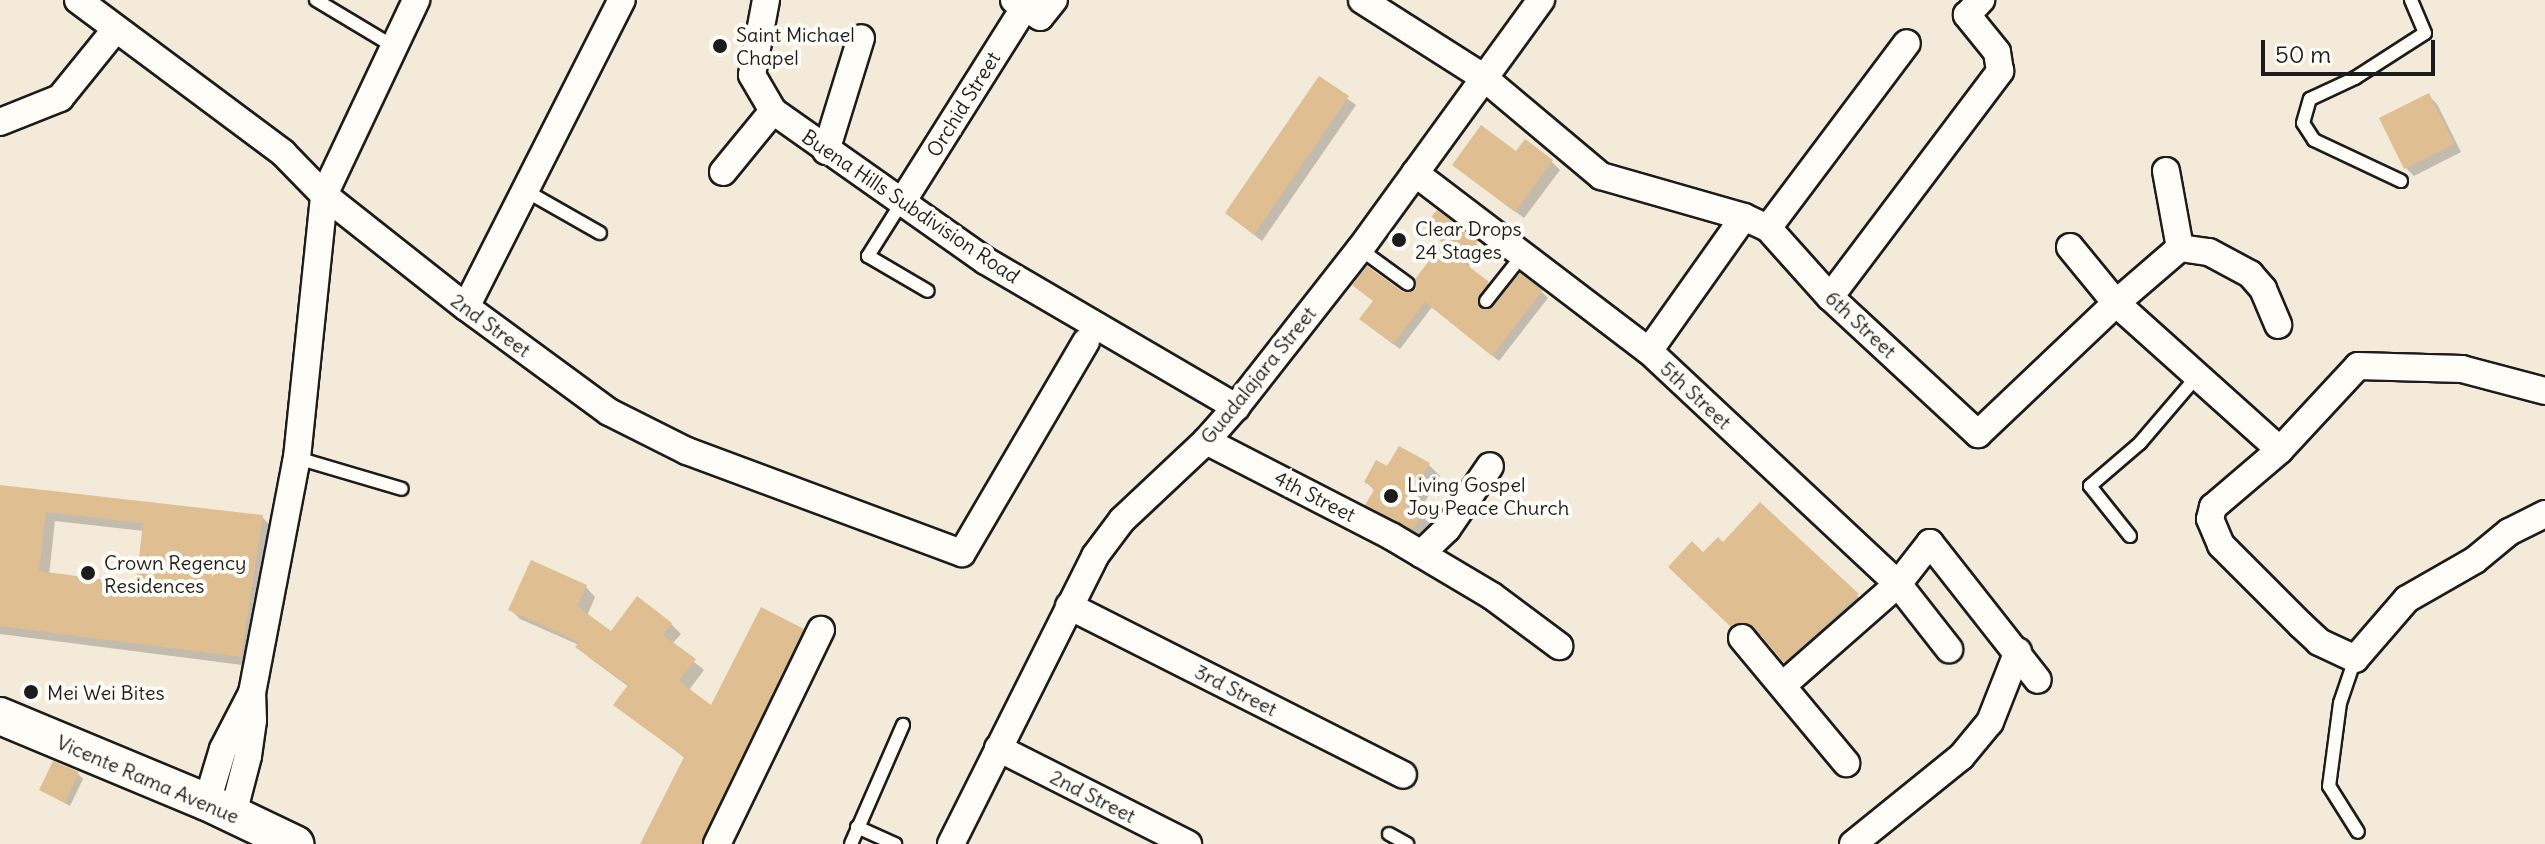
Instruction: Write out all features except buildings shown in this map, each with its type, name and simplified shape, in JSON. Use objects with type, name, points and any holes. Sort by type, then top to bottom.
[{"type":"main road","name":"Vicente Rama Avenue","points":[[0,716],[220,808],[286,842]]},
{"type":"street","name":"2nd Street","points":[[78,0],[283,153],[324,195],[466,307],[609,412],[687,451],[962,553],[1086,342]]},
{"type":"street","points":[[220,808],[223,749],[252,693],[297,458],[324,195],[416,0]]},
{"type":"street","points":[[466,307],[622,0]]},
{"type":"street","name":"Buena Hills Subdivision Road","points":[[766,0],[752,75],[773,111],[986,261],[1236,407]]},
{"type":"street","points":[[1362,0],[1483,77],[1601,176],[1756,222]]},
{"type":"street","name":"Guadalajara Street","points":[[951,844],[1095,556],[1122,520],[1206,441],[1236,407],[1360,249],[1541,0]]},
{"type":"street","points":[[1830,297],[2000,71],[1997,52],[1967,15],[1981,0]]},
{"type":"street","name":"Orchid Street","points":[[902,202],[1033,6]]},
{"type":"street","points":[[0,122],[60,98],[115,30]]},
{"type":"street","points":[[826,151],[861,38]]},
{"type":"street","points":[[1649,351],[1907,43]]},
{"type":"street","points":[[723,172],[773,111]]},
{"type":"street","points":[[2166,171],[2180,248],[2209,252],[2250,274],[2263,289],[2278,325]]},
{"type":"street","name":"5th Street","points":[[1415,173],[1649,351],[1898,584],[1949,649]]},
{"type":"street","name":"6th Street","points":[[1756,222],[1830,297],[1978,434],[2116,303],[2180,248]]},
{"type":"street","points":[[2070,247],[2116,303],[2280,450]]},
{"type":"street","points":[[2545,391],[2462,369],[2358,366],[2280,450],[2213,507],[2210,519],[2221,545],[2301,625],[2319,642],[2355,659],[2407,599],[2475,560],[2509,532],[2545,514]]},
{"type":"street","name":"4th Street","points":[[1206,441],[1421,554],[1492,596],[1559,646]]},
{"type":"street","points":[[1421,554],[1447,529],[1490,466]]},
{"type":"street","points":[[1783,685],[1898,584],[1930,543],[2038,680]]},
{"type":"street","name":"3rd Street","points":[[1069,606],[1403,775]]},
{"type":"street","points":[[717,844],[821,630]]},
{"type":"street","points":[[1742,638],[1846,763]]},
{"type":"street","points":[[1853,844],[1961,757],[1990,722],[2018,651]]},
{"type":"street","name":"2nd Street","points":[[998,748],[1188,844]]},
{"type":"lane","points":[[316,0],[393,46]]},
{"type":"lane","points":[[2401,181],[2314,140],[2303,123],[2310,99],[2355,78],[2425,33],[2411,0]]},
{"type":"lane","points":[[526,191],[600,233]]},
{"type":"lane","points":[[902,202],[868,256],[928,291]]},
{"type":"lane","points":[[1360,249],[1408,284]]},
{"type":"lane","points":[[1486,301],[1524,253]]},
{"type":"lane","points":[[2130,536],[2090,486],[2140,443],[2198,375]]},
{"type":"lane","points":[[297,458],[402,489]]},
{"type":"lane","points":[[2355,659],[2340,703],[2329,786],[2358,832]]},
{"type":"lane","points":[[851,844],[903,725]]},
{"type":"lane","points":[[857,827],[895,844]]},
{"type":"lane","points":[[1389,834],[1407,844]]},
{"type":"place","name":"Saint Michael Chapel","points":[[720,46]]},
{"type":"place","name":"Clear Drops 24 Stages","points":[[1399,240]]},
{"type":"place","name":"Living Gospel Joy Peace Church","points":[[1391,496]]},
{"type":"place","name":"Crown Regency Residences","points":[[88,573]]},
{"type":"place","name":"Mei Wei Bites","points":[[31,692]]}]
